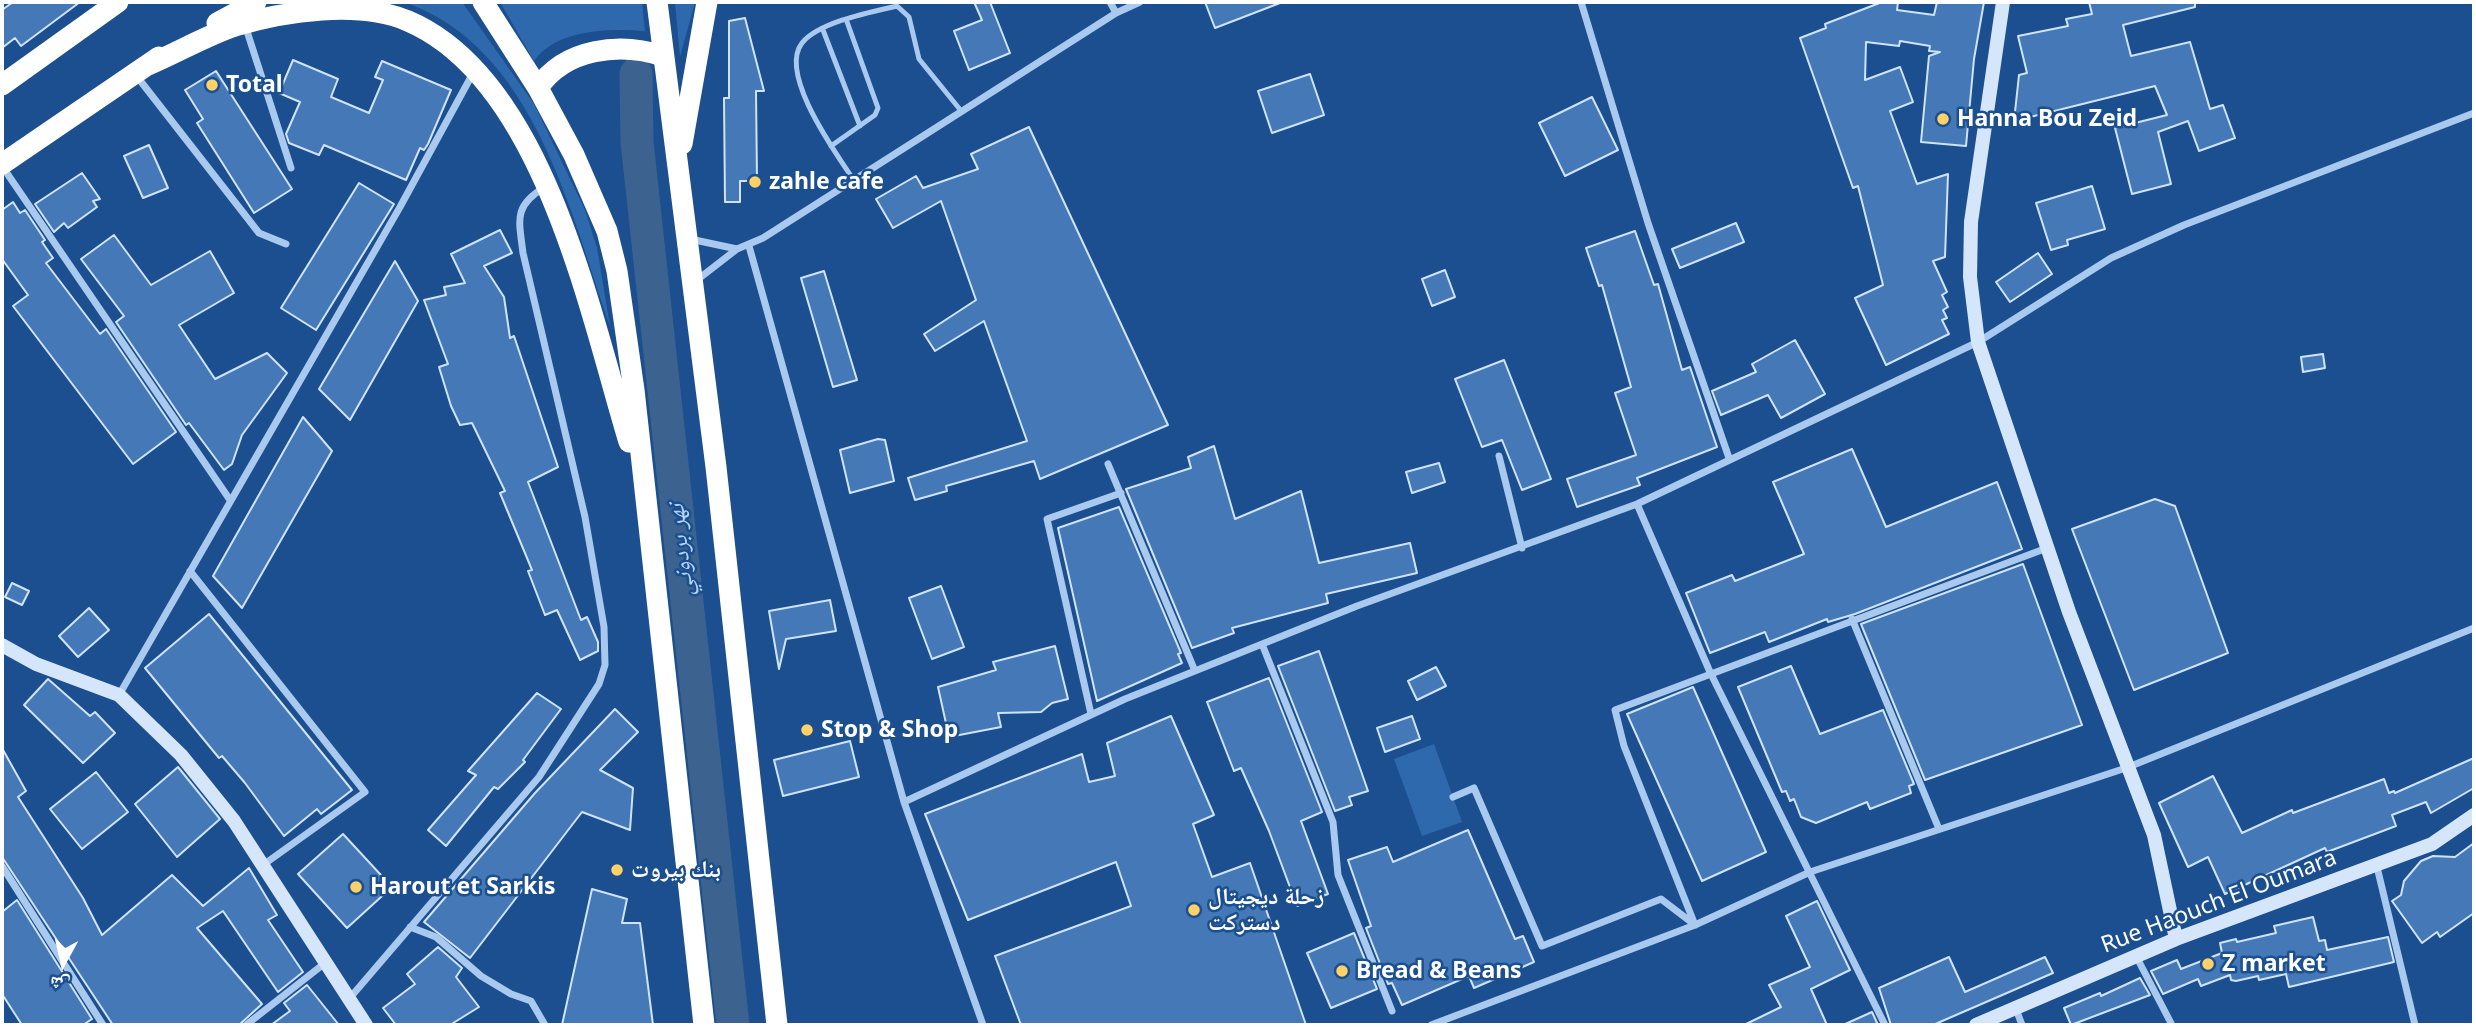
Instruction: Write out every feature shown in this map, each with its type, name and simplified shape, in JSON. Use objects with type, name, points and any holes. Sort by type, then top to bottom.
[{"type":"highway","points":[[2,85],[118,2]]},
{"type":"highway","points":[[2,165],[178,43],[256,2]]},
{"type":"highway","points":[[483,2],[538,88],[574,155],[607,232],[623,310],[704,1025]]},
{"type":"highway","points":[[657,2],[716,467],[777,1025]]},
{"type":"highway","points":[[682,199],[682,147],[706,2]]},
{"type":"highway","points":[[141,69],[244,24],[316,12],[387,15],[408,21],[436,36],[475,69],[516,127],[545,186],[598,327],[628,441],[642,472]]},
{"type":"highway","points":[[538,88],[554,68],[584,54],[617,48],[644,50],[663,57]]},
{"type":"main road","points":[[2003,2],[1971,222],[1970,277],[1978,342],[2047,548],[2126,768],[2154,835],[2176,939]]},
{"type":"main road","points":[[2,645],[36,664],[119,695],[181,755],[234,821],[366,1025]]},
{"type":"main road","name":"Rue Haouch El Oumara","points":[[1976,1025],[2176,939],[2432,844],[2474,814]]},
{"type":"street","points":[[1110,2],[1116,13]]},
{"type":"street","points":[[692,284],[737,249],[749,246],[1116,13],[1140,2]]},
{"type":"street","points":[[1581,2],[1648,223],[1729,458]]},
{"type":"street","points":[[244,24],[291,168]]},
{"type":"street","points":[[141,69],[260,233],[286,244]]},
{"type":"street","points":[[119,695],[400,207],[475,69]]},
{"type":"street","points":[[904,802],[1091,714],[1195,671],[1637,504],[1978,342],[2111,258],[2184,225],[2474,113]]},
{"type":"street","points":[[2,165],[230,500]]},
{"type":"street","points":[[349,999],[539,777],[599,684],[605,664],[604,626],[585,517],[523,253],[521,210],[525,201],[545,186]]},
{"type":"street","points":[[687,239],[737,249]]},
{"type":"street","points":[[749,246],[904,802],[983,1025]]},
{"type":"street","points":[[1499,456],[1522,548]]},
{"type":"street","points":[[1108,464],[1195,671]]},
{"type":"street","points":[[1091,714],[1047,519],[1121,493]]},
{"type":"street","points":[[1637,504],[1710,672],[1885,1025]]},
{"type":"street","points":[[1695,925],[1624,746],[1615,710],[1710,672],[2047,548]]},
{"type":"street","points":[[190,571],[365,792],[262,866]]},
{"type":"street","points":[[1852,619],[1939,829]]},
{"type":"street","points":[[1431,1025],[1695,925],[1810,872],[2126,768],[2474,628]]},
{"type":"street","points":[[1262,644],[1333,822],[1338,875],[1392,1011]]},
{"type":"street","points":[[1453,797],[1474,789],[1542,946],[1661,899],[1695,925]]},
{"type":"street","points":[[2,866],[103,1025]]},
{"type":"street","points":[[2376,867],[2415,1025]]},
{"type":"street","points":[[410,927],[436,937],[481,976],[512,994],[531,1001],[545,1025]]},
{"type":"street","points":[[2135,956],[2172,1025]]},
{"type":"street","points":[[246,1025],[325,963]]},
{"type":"street","points":[[2016,1009],[2022,1025]]},
{"type":"lane","points":[[853,180],[831,146],[803,92],[797,66],[802,44],[824,30],[846,19],[897,6],[904,9],[919,59],[962,113]]},
{"type":"lane","points":[[831,146],[876,115],[878,104],[846,19]]},
{"type":"lane","points":[[824,30],[860,126]]},
{"type":"shaded area","points":[[404,2],[462,2],[534,104],[585,210],[597,248],[610,326],[561,184],[540,137],[515,93],[485,55],[448,24]]},
{"type":"shaded area","points":[[500,2],[642,2],[645,31],[600,31],[570,37],[544,50],[534,61]]},
{"type":"shaded area","points":[[675,2],[695,2],[680,57]]},
{"type":"shaded area","points":[[1434,744],[1462,822],[1422,836],[1394,759]]},
{"type":"building","points":[[13,2],[80,2],[21,46],[15,38],[2,48],[2,10]]},
{"type":"building","points":[[974,2],[990,2],[1010,53],[969,70],[954,31],[982,20]]},
{"type":"building","points":[[1205,2],[1280,2],[1280,3],[1215,28]]},
{"type":"building","points":[[1882,2],[1898,2],[1897,10],[1934,15],[1937,2],[1984,2],[1974,59],[1966,146],[1921,142],[1929,56],[1940,52],[1929,51],[1930,46],[1900,41],[1899,46],[1866,42],[1865,80],[1900,67],[1913,102],[1890,111],[1917,184],[1948,174],[1945,257],[1933,261],[1947,292],[1942,295],[1948,307],[1943,310],[1947,318],[1942,320],[1949,334],[1886,365],[1855,298],[1883,285],[1858,186],[1853,188],[1800,38],[1826,28],[1825,24]]},
{"type":"building","points":[[2089,2],[2195,2],[2195,7],[2123,25],[2131,56],[2190,42],[2210,109],[2223,105],[2235,138],[2199,151],[2188,121],[2158,132],[2171,184],[2132,194],[2115,128],[2167,115],[2155,86],[2014,121],[2019,75],[2027,73],[2018,36],[2068,26],[2066,19],[2092,14]]},
{"type":"building","points":[[745,18],[764,91],[756,91],[757,181],[740,181],[740,202],[725,202],[724,98],[729,98],[729,21]]},
{"type":"building","points":[[293,60],[338,79],[331,97],[369,113],[383,80],[375,77],[382,61],[451,90],[428,144],[424,150],[420,148],[406,180],[324,145],[319,155],[289,143],[286,134],[300,102],[279,93]]},
{"type":"building","points":[[216,71],[292,189],[254,213],[197,123],[203,119],[185,90]]},
{"type":"building","points":[[1310,74],[1324,115],[1272,133],[1258,91]]},
{"type":"building","points":[[1592,97],[1618,150],[1565,176],[1539,123]]},
{"type":"building","points":[[1029,127],[1168,425],[1040,479],[1034,461],[946,486],[947,491],[915,500],[908,478],[1027,441],[984,321],[935,351],[924,334],[976,300],[941,201],[893,228],[876,199],[916,176],[923,188],[978,169],[971,154]]},
{"type":"building","points":[[149,145],[168,188],[143,198],[124,156]]},
{"type":"building","points":[[82,173],[100,199],[93,201],[97,207],[68,228],[64,223],[54,232],[35,204]]},
{"type":"building","points":[[359,183],[394,204],[316,330],[281,308]]},
{"type":"building","points":[[2092,186],[2105,229],[2067,240],[2068,245],[2051,250],[2036,203]]},
{"type":"building","points":[[13,202],[20,213],[25,210],[45,240],[42,242],[53,258],[46,263],[100,334],[106,329],[176,432],[133,464],[13,306],[28,295],[2,259],[2,210]]},
{"type":"building","points":[[1736,223],[1744,242],[1680,268],[1672,249]]},
{"type":"building","points":[[500,230],[512,253],[484,266],[504,297],[510,338],[514,336],[558,467],[528,482],[581,620],[587,617],[598,642],[598,651],[580,660],[557,610],[545,615],[528,571],[532,570],[500,493],[505,491],[472,423],[460,425],[451,406],[439,367],[448,364],[424,300],[446,295],[444,287],[465,283],[451,254]]},
{"type":"building","points":[[1635,231],[1654,285],[1658,284],[1682,370],[1690,367],[1717,447],[1637,478],[1640,485],[1577,507],[1567,479],[1636,455],[1615,393],[1631,387],[1602,285],[1599,286],[1586,248]]},
{"type":"building","points":[[114,235],[151,285],[210,251],[234,293],[179,325],[215,379],[267,353],[287,373],[242,435],[232,464],[224,470],[189,423],[186,425],[116,322],[124,316],[81,259]]},
{"type":"building","points":[[2038,253],[2052,274],[2010,302],[1996,282]]},
{"type":"building","points":[[395,261],[418,301],[350,420],[319,389]]},
{"type":"building","points":[[1445,270],[1455,297],[1432,306],[1422,279]]},
{"type":"building","points":[[824,271],[857,380],[833,387],[801,278]]},
{"type":"building","points":[[1795,340],[1825,394],[1781,418],[1768,395],[1721,415],[1712,391],[1756,372],[1752,364]]},
{"type":"building","points":[[2323,354],[2325,368],[2303,372],[2301,357]]},
{"type":"building","points":[[1504,360],[1551,479],[1522,490],[1502,440],[1482,447],[1455,379]]},
{"type":"building","points":[[303,417],[332,451],[242,608],[213,576]]},
{"type":"building","points":[[878,439],[885,440],[894,481],[850,493],[840,450]]},
{"type":"building","points":[[1214,446],[1235,519],[1301,491],[1319,563],[1410,543],[1417,573],[1326,594],[1328,603],[1232,628],[1234,633],[1192,648],[1126,489],[1191,468],[1188,457]]},
{"type":"building","points":[[1852,449],[1886,527],[1997,482],[2022,549],[1855,614],[1828,622],[1827,619],[1769,642],[1765,632],[1710,653],[1686,593],[1732,575],[1735,581],[1804,554],[1773,482]]},
{"type":"building","points":[[1439,463],[1445,482],[1412,493],[1406,472]]},
{"type":"building","points":[[2155,499],[2175,506],[2228,653],[2134,690],[2072,529]]},
{"type":"building","points":[[1119,507],[1181,653],[1178,654],[1182,663],[1097,701],[1058,528]]},
{"type":"building","points":[[2023,564],[2082,725],[1925,780],[1861,624]]},
{"type":"building","points":[[12,583],[29,591],[22,605],[5,597]]},
{"type":"building","points":[[941,586],[964,647],[932,659],[909,598]]},
{"type":"building","points":[[830,600],[836,631],[786,639],[779,669],[769,611]]},
{"type":"building","points":[[89,608],[109,630],[78,657],[59,636]]},
{"type":"building","points":[[209,614],[352,790],[321,814],[317,809],[284,836],[245,783],[222,756],[219,758],[145,668]]},
{"type":"building","points":[[1055,646],[1068,699],[1052,703],[1041,712],[998,713],[1001,727],[949,737],[938,687],[996,670],[993,662]]},
{"type":"building","points":[[1319,651],[1368,791],[1349,797],[1352,805],[1335,811],[1278,666]]},
{"type":"building","points":[[1791,666],[1820,734],[1883,710],[1914,784],[1909,786],[1911,793],[1870,809],[1867,802],[1816,823],[1801,817],[1794,799],[1790,801],[1786,791],[1782,792],[1738,687]]},
{"type":"building","points":[[1436,667],[1446,686],[1417,700],[1408,681]]},
{"type":"building","points":[[1269,678],[1322,812],[1301,821],[1328,894],[1297,906],[1269,831],[1241,768],[1234,771],[1207,702]]},
{"type":"building","points":[[48,679],[90,716],[95,712],[115,733],[83,763],[24,705]]},
{"type":"building","points":[[1693,687],[1766,852],[1702,881],[1627,714]]},
{"type":"building","points":[[537,693],[561,709],[523,760],[525,762],[498,789],[494,787],[446,846],[428,830],[476,775],[468,771]]},
{"type":"building","points":[[615,709],[638,732],[600,770],[633,788],[630,830],[582,812],[470,958],[424,922],[535,793]]},
{"type":"building","points":[[1171,716],[1214,815],[1193,824],[1212,877],[1250,863],[1306,1025],[1021,1025],[995,956],[1131,906],[1116,862],[968,920],[925,814],[1082,754],[1089,782],[1115,776],[1107,743]]},
{"type":"building","points":[[1412,716],[1420,739],[1385,752],[1377,728]]},
{"type":"building","points":[[850,741],[859,777],[783,796],[774,760]]},
{"type":"building","points":[[2,748],[26,791],[18,797],[83,898],[102,935],[172,875],[203,906],[249,868],[277,915],[268,920],[303,972],[278,992],[223,911],[197,928],[262,1004],[239,1025],[113,1025],[2,857]]},
{"type":"building","points":[[2474,758],[2474,788],[2431,813],[2426,802],[2392,815],[2396,826],[2327,852],[2325,848],[2225,894],[2208,857],[2188,867],[2159,803],[2213,776],[2242,833],[2292,810],[2293,813],[2384,779],[2389,793],[2395,793]]},
{"type":"building","points":[[178,767],[220,819],[177,857],[135,804]]},
{"type":"building","points":[[96,772],[128,812],[82,849],[50,809]]},
{"type":"building","points":[[1468,830],[1515,939],[1523,936],[1534,962],[1474,988],[1469,976],[1402,1005],[1392,983],[1388,984],[1366,928],[1371,926],[1348,860],[1387,847],[1393,862]]},
{"type":"building","points":[[343,834],[392,887],[347,928],[298,874]]},
{"type":"building","points":[[2474,843],[2474,913],[2440,937],[2437,932],[2422,943],[2392,901],[2401,895],[2404,881],[2421,861],[2433,856],[2455,857]]},
{"type":"building","points":[[592,889],[627,899],[622,923],[640,923],[653,1025],[562,1025]]},
{"type":"building","points":[[17,900],[92,1019],[83,1025],[22,1025],[2,994],[2,912]]},
{"type":"building","points":[[1817,901],[1850,970],[1811,989],[1827,1025],[1744,1025],[1781,1007],[1769,985],[1810,967],[1786,916]]},
{"type":"building","points":[[2313,917],[2319,941],[2325,940],[2327,950],[2388,937],[2394,962],[2289,987],[2286,974],[2259,980],[2258,976],[2236,981],[2231,980],[2230,975],[2201,986],[2198,979],[2163,994],[2151,971],[2177,960],[2181,969],[2222,953],[2220,943],[2276,933],[2274,926]]},
{"type":"building","name":"Bread & Beans","points":[[1354,933],[1377,989],[1331,1008],[1307,953]]},
{"type":"building","points":[[438,947],[462,968],[456,977],[479,1007],[450,1025],[396,1025],[383,1008],[415,984],[407,974]]},
{"type":"building","points":[[1949,957],[1965,992],[2045,957],[2053,973],[1933,1025],[1891,1025],[1879,988]]},
{"type":"building","points":[[2140,978],[2150,995],[2071,1025],[2064,1008],[2100,993],[2101,996]]},
{"type":"building","points":[[307,985],[339,1025],[271,1025],[290,1011],[284,1003]]},
{"type":"building","points":[[1872,1012],[1878,1025],[1843,1025]]},
{"type":"waterway","name":"نهر بردوني","points":[[636,74],[637,142],[733,1025]]},
{"type":"place","name":"Total","points":[[212,85]]},
{"type":"place","name":"Hanna Bou Zeid","points":[[1943,119]]},
{"type":"place","name":"zahle cafe","points":[[755,182]]},
{"type":"place","name":"Stop & Shop","points":[[807,730]]},
{"type":"place","name":"بنك بيروت","points":[[617,870]]},
{"type":"place","name":"Harout et Sarkis","points":[[356,887]]},
{"type":"place","name":"زحلة ديجيتال دستركت","points":[[1194,910]]},
{"type":"place","name":"Z market","points":[[2208,964]]},
{"type":"place","name":"Bread & Beans","points":[[1342,971]]}]
